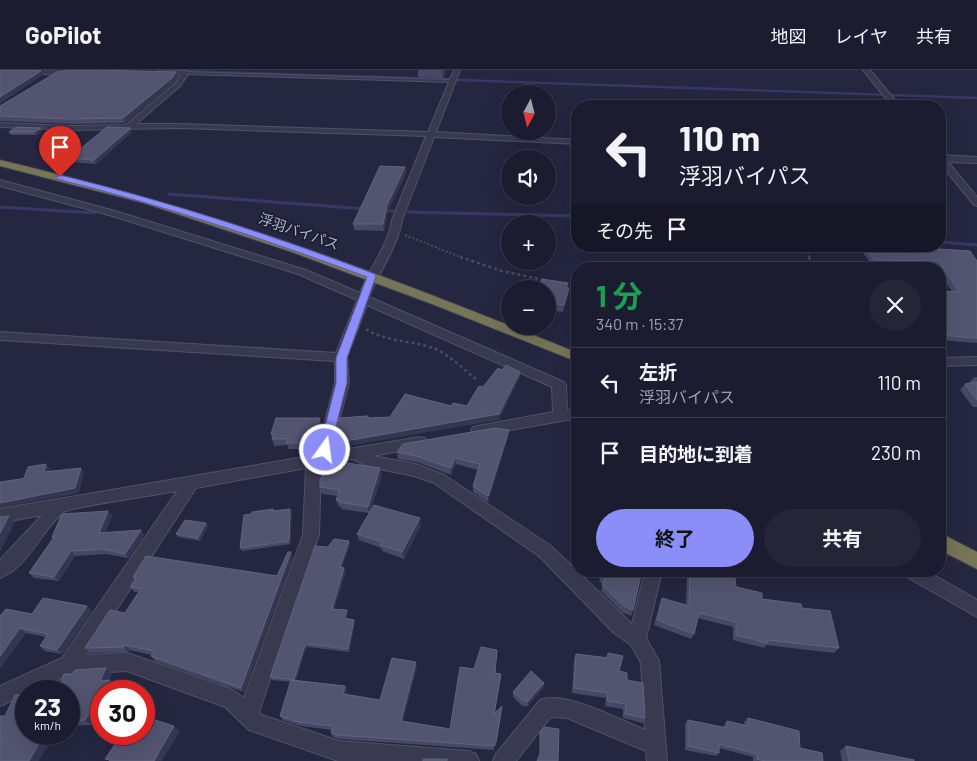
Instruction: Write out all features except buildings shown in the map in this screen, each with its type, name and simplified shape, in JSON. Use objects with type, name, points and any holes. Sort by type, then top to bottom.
[{"type":"highway","name":"浮羽バイパス","points":[[0,164],[111,190],[303,250],[571,355]]},
{"type":"highway","points":[[946,544],[977,561]]},
{"type":"street","points":[[22,70],[56,73],[88,70]]},
{"type":"street","points":[[248,715],[311,534],[318,460],[342,383],[342,358],[372,276],[395,233],[397,220],[457,70]]},
{"type":"street","points":[[866,70],[890,100]]},
{"type":"street","points":[[147,72],[186,73]]},
{"type":"street","points":[[48,78],[56,73]]},
{"type":"street","points":[[127,128],[178,84],[186,73]]},
{"type":"street","points":[[0,125],[127,128],[180,126],[391,132],[431,136],[571,142]]},
{"type":"street","points":[[946,158],[977,160]]},
{"type":"street","points":[[946,165],[977,203]]},
{"type":"street","points":[[0,183],[112,212],[264,259],[363,298],[560,385],[560,416]]},
{"type":"street","points":[[0,336],[342,358]]},
{"type":"street","points":[[946,362],[977,361]]},
{"type":"street","points":[[464,434],[571,414]]},
{"type":"street","points":[[0,516],[434,439]]},
{"type":"street","points":[[356,454],[369,461],[416,470],[439,479],[545,551],[620,627],[637,640],[650,661],[657,753]]},
{"type":"street","points":[[69,665],[191,483]]},
{"type":"street","points":[[0,570],[14,558],[60,506]]},
{"type":"street","points":[[637,640],[653,577]]},
{"type":"street","points":[[921,577],[977,609]]},
{"type":"street","points":[[0,696],[69,665],[127,662],[231,698],[256,723],[339,751],[469,761]]},
{"type":"street","points":[[503,761],[547,707],[567,708],[657,753]]},
{"type":"lane","points":[[186,73],[452,81]]},
{"type":"path","points":[[395,233],[416,238],[460,258],[507,274],[545,280]]},
{"type":"path","points":[[560,282],[571,284]]},
{"type":"path","points":[[354,323],[378,337],[412,342],[434,349],[450,358],[477,380]]},
{"type":"waterway","points":[[180,71],[448,79]]},
{"type":"waterway","points":[[458,80],[977,98]]},
{"type":"waterway","points":[[169,194],[366,209]]},
{"type":"waterway","points":[[0,207],[95,213]]},
{"type":"waterway","points":[[382,210],[393,211]]},
{"type":"waterway","points":[[408,212],[571,216]]},
{"type":"waterway","points":[[946,242],[977,245]]},
{"type":"route","points":[[60,177],[111,190],[203,218],[303,250],[372,276],[342,358],[342,383],[325,450]]}]
